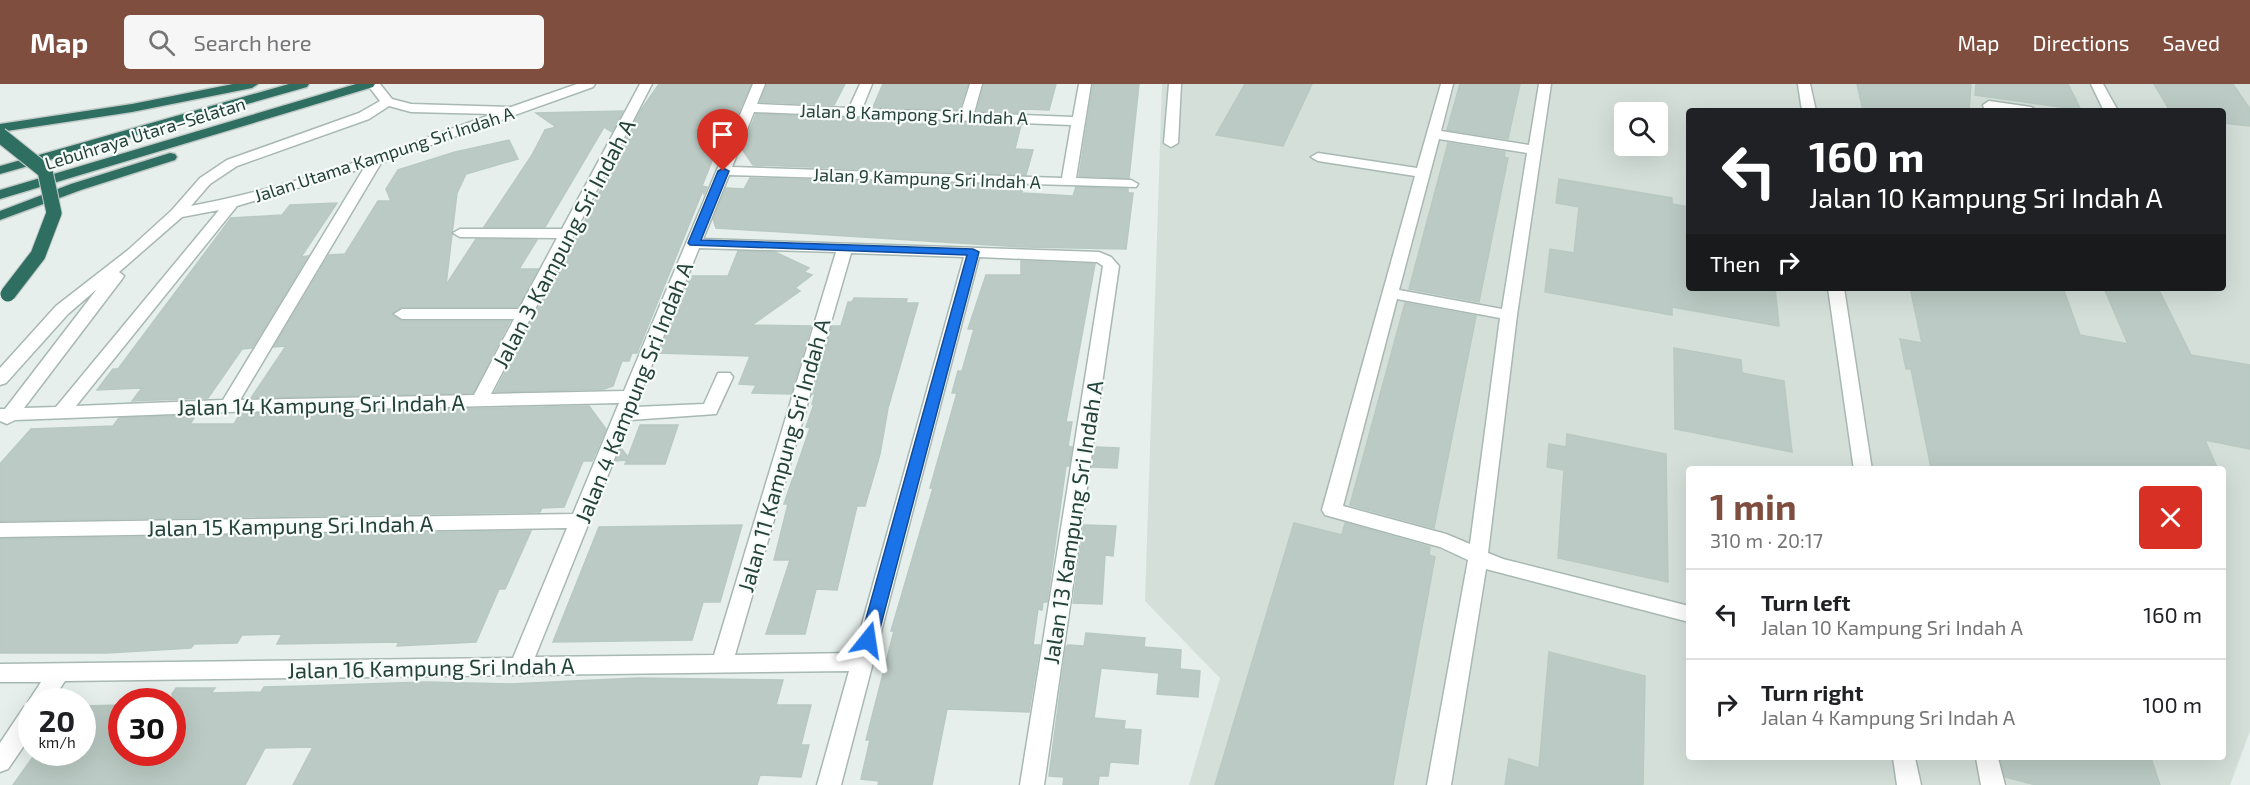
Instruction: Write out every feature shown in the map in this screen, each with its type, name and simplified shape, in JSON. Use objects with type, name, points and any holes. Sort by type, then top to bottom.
[{"type":"highway","points":[[0,128],[132,108],[252,84]]},
{"type":"highway","name":"Lebuhraya Utara–Selatan","points":[[0,170],[303,84]]},
{"type":"highway","name":"Lebuhraya Utara–Selatan","points":[[0,195],[369,84]]},
{"type":"highway","points":[[0,216],[76,187],[213,142],[291,108]]},
{"type":"highway","points":[[0,135],[45,171],[54,213],[38,255],[4,297]]},
{"type":"street","points":[[373,84],[387,102],[411,108],[519,111]]},
{"type":"street","name":"Jalan Utama Kampung Sri Indah A","points":[[177,213],[232,203],[375,160],[519,111],[589,84]]},
{"type":"street","name":"Jalan 3 Kampung Sri Indah A","points":[[479,401],[646,84]]},
{"type":"street","name":"Jalan 4 Kampung Sri Indah A","points":[[520,667],[759,84]]},
{"type":"street","points":[[854,112],[866,84]]},
{"type":"street","points":[[966,117],[976,84]]},
{"type":"street","points":[[1068,182],[1085,84]]},
{"type":"street","points":[[1171,143],[1175,84]]},
{"type":"street","points":[[1447,84],[1332,510],[1446,541],[1498,566],[1686,614]]},
{"type":"street","points":[[1439,785],[1478,557],[1509,315],[1545,84]]},
{"type":"street","points":[[1804,84],[1808,108]]},
{"type":"street","points":[[2097,84],[2109,108]]},
{"type":"street","points":[[0,379],[62,310],[133,253],[177,213],[205,181],[232,163],[364,116],[387,102]]},
{"type":"street","points":[[1989,105],[2010,108]]},
{"type":"street","name":"Jalan 8 Kampong Sri Indah A","points":[[750,108],[1078,120]]},
{"type":"street","points":[[1433,134],[1535,150]]},
{"type":"street","points":[[1318,157],[1423,173]]},
{"type":"street","points":[[228,406],[375,160]]},
{"type":"street","name":"Jalan 9 Kampung Sri Indah A","points":[[723,171],[1131,184]]},
{"type":"street","points":[[62,411],[232,203]]},
{"type":"street","points":[[460,232],[569,234]]},
{"type":"street","points":[[694,243],[973,252],[829,785]]},
{"type":"street","name":"Jalan 11 Kampung Sri Indah A","points":[[722,663],[845,248]]},
{"type":"street","name":"Jalan 13 Kampung Sri Indah A","points":[[973,252],[1099,257],[1111,266],[1032,785]]},
{"type":"street","points":[[0,426],[6,414],[133,253]]},
{"type":"street","points":[[1836,291],[1862,466]]},
{"type":"street","points":[[1391,293],[1509,315]]},
{"type":"street","points":[[402,314],[526,314]]},
{"type":"street","points":[[624,414],[710,411],[724,377]]},
{"type":"street","name":"Jalan 14 Kampung Sri Indah A","points":[[6,414],[228,406],[631,397]]},
{"type":"street","name":"Jalan 15 Kampung Sri Indah A","points":[[0,530],[580,521]]},
{"type":"street","name":"Jalan 16 Kampung Sri Indah A","points":[[0,673],[862,662]]},
{"type":"street","points":[[48,688],[59,672]]},
{"type":"street","points":[[0,762],[18,735]]},
{"type":"street","points":[[1904,760],[1909,785]]},
{"type":"street","points":[[1987,760],[1993,785]]},
{"type":"shaded area","points":[[1162,84],[2250,84],[2250,731],[2230,785],[1189,785],[1220,678],[1145,601]]},
{"type":"building","points":[[659,84],[751,84],[730,132],[726,126],[702,186],[707,187],[704,194],[703,190],[637,353],[632,353],[629,361],[622,361],[613,386],[604,389],[495,392],[641,110]]},
{"type":"building","points":[[767,84],[845,84],[834,105],[760,102]]},
{"type":"building","points":[[883,84],[968,84],[959,110],[873,107]]},
{"type":"building","points":[[984,84],[1056,84],[1049,110],[1025,109],[1024,113],[977,111]]},
{"type":"building","points":[[1093,84],[1139,84],[1129,178],[1079,176]]},
{"type":"building","points":[[1245,84],[1312,84],[1283,146],[1216,135]]},
{"type":"building","points":[[1460,84],[1520,84],[1508,139],[1447,130]]},
{"type":"building","points":[[1857,84],[1971,84],[1969,108],[1862,108]]},
{"type":"building","points":[[1976,84],[2068,84],[2080,108],[2067,108],[1975,95]]},
{"type":"building","points":[[2154,84],[2233,84],[2250,109],[2250,126],[2226,123],[2226,108],[2168,108]]},
{"type":"building","points":[[623,111],[612,132],[604,127],[545,227],[484,227],[532,155],[545,130],[556,127],[536,113]]},
{"type":"building","points":[[756,114],[1021,125],[1015,149],[1033,150],[1026,175],[753,165],[742,149]]},
{"type":"building","points":[[509,140],[518,159],[466,174],[457,193],[446,285],[476,239],[537,240],[519,269],[538,269],[518,307],[402,307],[392,313],[402,321],[510,321],[473,393],[251,398],[286,346],[274,347],[329,255],[345,254],[378,201],[391,201],[386,189],[398,170],[455,152]]},
{"type":"building","points":[[1448,143],[1505,152],[1504,157],[1508,158],[1479,302],[1409,289]]},
{"type":"building","points":[[750,178],[1023,186],[1022,193],[1073,196],[1076,187],[1128,189],[1128,193],[1133,193],[1126,249],[1022,247],[716,228],[713,219],[726,188],[744,189]]},
{"type":"building","points":[[1559,179],[1672,198],[1672,204],[1686,206],[1686,291],[1775,291],[1779,326],[1672,307],[1672,315],[1545,292],[1550,249],[1574,253],[1579,207],[1556,203]]},
{"type":"building","points":[[337,203],[301,257],[308,256],[252,348],[242,349],[208,398],[132,401],[142,388],[97,390],[113,369],[118,369],[231,218],[282,215],[290,205]]},
{"type":"building","points":[[738,251],[775,252],[809,268],[804,272],[812,275],[795,288],[800,291],[752,325],[811,326],[791,394],[752,393],[756,385],[739,384],[750,356],[659,353],[690,276],[728,276]]},
{"type":"building","points":[[1021,261],[1095,264],[1066,422],[1072,422],[1068,446],[1072,447],[1069,466],[1066,466],[1047,602],[1043,602],[1042,610],[1038,609],[1033,645],[1040,645],[1029,712],[947,709],[932,785],[878,785],[879,781],[861,779],[870,740],[866,740],[894,631],[891,631],[933,488],[930,488],[957,393],[952,393],[958,371],[962,371],[974,329],[968,329],[986,275],[1021,275]]},
{"type":"building","points":[[1911,291],[2064,291],[2080,335],[2128,344],[2105,291],[2159,291],[2191,355],[2250,365],[2250,449],[2205,440],[2216,466],[1931,466],[1911,369],[1906,369],[1900,339],[1922,343]]},
{"type":"building","points":[[854,298],[907,299],[906,303],[918,303],[888,408],[880,454],[865,506],[857,506],[837,590],[816,589],[805,634],[766,634],[790,560],[774,560],[788,504],[784,504],[810,428],[806,427],[814,404],[812,404],[815,394],[813,394],[832,326],[841,326],[848,302],[852,302]]},
{"type":"building","points":[[1405,303],[1476,316],[1434,528],[1350,505]]},
{"type":"building","points":[[1674,348],[1741,360],[1742,373],[1784,381],[1792,452],[1675,429]]},
{"type":"building","points":[[589,406],[606,429],[592,461],[583,461],[564,507],[542,508],[540,512],[0,521],[0,464],[31,429],[113,426],[119,418],[196,415],[190,424],[234,424],[240,414]]},
{"type":"building","points":[[640,425],[678,425],[665,464],[625,464],[627,460],[616,461],[621,448],[628,457]]},
{"type":"building","points":[[1567,434],[1666,454],[1668,582],[1558,558],[1564,470],[1547,467],[1549,444],[1566,447]]},
{"type":"building","points":[[1095,447],[1119,448],[1117,468],[1092,467]]},
{"type":"building","points":[[1294,523],[1342,535],[1345,523],[1430,547],[1429,555],[1435,557],[1393,785],[1215,785]]},
{"type":"building","points":[[742,525],[720,602],[703,602],[692,640],[553,642],[599,527]]},
{"type":"building","points":[[1084,525],[1116,526],[1113,556],[1105,555],[1102,604],[1073,603]]},
{"type":"building","points":[[531,531],[505,589],[499,589],[476,642],[397,646],[399,642],[277,644],[282,634],[242,635],[237,643],[194,644],[191,648],[107,653],[0,653],[0,539]]},
{"type":"building","points":[[1086,633],[1145,638],[1144,647],[1181,650],[1180,669],[1200,671],[1198,697],[1157,694],[1159,673],[1101,668],[1094,718],[1125,721],[1124,729],[1141,730],[1138,764],[1110,762],[1108,776],[1099,776],[1098,785],[1063,785],[1064,777],[1049,776],[1066,647],[1068,645],[1084,646]]},
{"type":"building","points":[[1549,652],[1645,676],[1643,785],[1505,785],[1509,759],[1539,768]]},
{"type":"building","points":[[637,678],[783,680],[776,705],[811,705],[801,745],[809,745],[801,777],[760,775],[757,785],[293,785],[313,747],[265,748],[245,785],[13,785],[26,766],[96,766],[96,706],[108,705],[108,766],[186,766],[186,688],[215,688],[211,693],[261,692],[264,687],[426,682],[510,684]]},
{"type":"building","points":[[2001,760],[2152,760],[2160,785],[2036,785],[2005,777]]},
{"type":"route","points":[[723,171],[694,243],[973,252],[868,640]]}]
